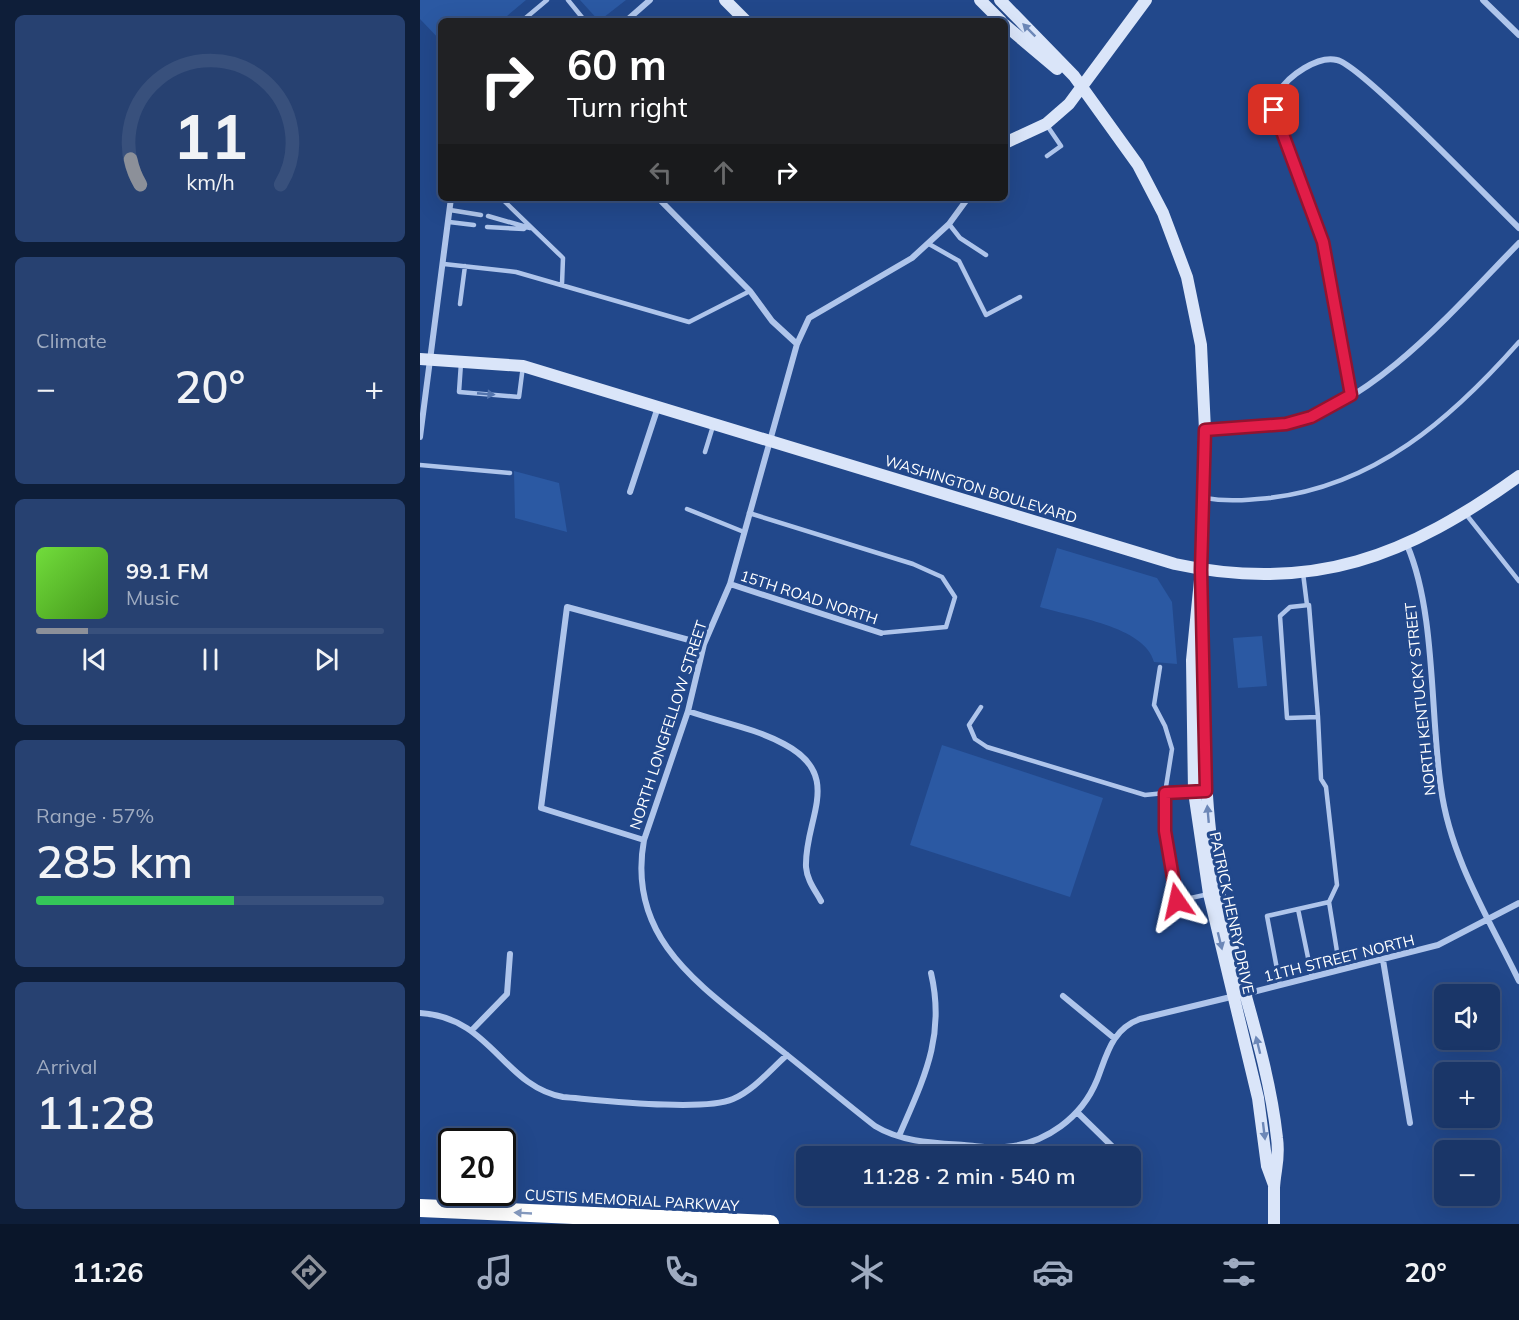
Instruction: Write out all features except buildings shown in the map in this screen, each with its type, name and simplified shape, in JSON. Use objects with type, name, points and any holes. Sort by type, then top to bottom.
[{"type":"highway","name":"CUSTIS MEMORIAL PARKWAY","points":[[420,1208],[770,1224]]},
{"type":"street","points":[[629,18],[650,0]]},
{"type":"street","points":[[725,0],[743,18]]},
{"type":"street","points":[[980,0],[998,18]]},
{"type":"street","name":"PATRICK HENRY DRIVE","points":[[1000,0],[1074,76],[1138,165],[1176,242],[1187,277],[1201,345],[1205,430],[1201,570],[1192,660],[1200,791],[1209,894],[1239,995]]},
{"type":"street","points":[[1008,142],[1046,124],[1082,89],[1146,0]]},
{"type":"street","points":[[1483,0],[1519,35]]},
{"type":"street","name":"PATRICK HENRY DRIVE","points":[[1008,27],[1082,89]]},
{"type":"street","points":[[1351,395],[1323,242],[1274,110],[1278,92],[1308,66],[1323,60],[1338,60],[1372,86],[1519,228]]},
{"type":"street","points":[[420,437],[426,359],[444,264],[451,201]]},
{"type":"street","points":[[661,201],[750,291],[772,321],[796,345]]},
{"type":"street","name":"NORTH LONGFELLOW STREET","points":[[899,1136],[875,1126],[700,986],[668,951],[652,922],[644,893],[642,853],[644,840],[688,711],[704,645],[730,584],[796,345],[809,318],[892,270],[929,244],[949,224],[966,201]]},
{"type":"street","points":[[1205,430],[1286,424],[1311,417],[1351,395],[1415,348],[1519,243]]},
{"type":"street","name":"WASHINGTON BOULEVARD","points":[[426,359],[523,366],[1175,564],[1201,570],[1238,574],[1303,573],[1339,567],[1407,545],[1465,513],[1519,476]]},
{"type":"street","points":[[630,492],[658,407]]},
{"type":"street","name":"NORTH KENTUCKY STREET","points":[[1407,545],[1417,570],[1427,638],[1441,790],[1461,863],[1519,981]]},
{"type":"street","name":"15TH ROAD NORTH","points":[[730,584],[881,633]]},
{"type":"street","points":[[644,840],[541,808],[567,607],[704,645]]},
{"type":"street","points":[[688,711],[783,743],[806,760],[814,773],[819,797],[806,855],[806,870],[821,901]]},
{"type":"street","name":"PATRICK HENRY DRIVE","points":[[1200,791],[1262,1118],[1267,1166],[1274,1185],[1274,1224]]},
{"type":"street","name":"11TH STREET NORTH","points":[[1114,1038],[1125,1025],[1140,1019],[1438,945],[1490,921],[1519,903]]},
{"type":"street","points":[[472,1030],[508,992],[510,954]]},
{"type":"street","points":[[1383,960],[1410,1123]]},
{"type":"street","points":[[932,973],[936,1016],[933,1051],[920,1089],[899,1136],[936,1143],[1006,1148],[1044,1136],[1077,1113],[1096,1083],[1114,1038],[1063,996]]},
{"type":"street","points":[[420,1013],[445,1017],[472,1030],[527,1081],[552,1094],[568,1097],[692,1105],[717,1104],[743,1094],[787,1055]]},
{"type":"street","points":[[1077,1113],[1112,1146]]},
{"type":"lane","points":[[526,18],[548,0]]},
{"type":"lane","points":[[568,0],[582,18]]},
{"type":"lane","points":[[1046,124],[1062,146],[1047,156]]},
{"type":"lane","points":[[504,201],[563,258],[562,284]]},
{"type":"lane","points":[[450,210],[481,214]]},
{"type":"lane","points":[[488,216],[533,229]]},
{"type":"lane","points":[[449,222],[474,225]]},
{"type":"lane","points":[[949,224],[960,238],[986,255]]},
{"type":"lane","points":[[487,226],[533,229]]},
{"type":"lane","points":[[929,244],[959,261],[986,315],[1020,297]]},
{"type":"lane","points":[[444,264],[516,272],[689,322],[750,291]]},
{"type":"lane","points":[[460,304],[465,266]]},
{"type":"lane","points":[[1202,498],[1223,501],[1278,497],[1354,476],[1396,453],[1436,425],[1481,385],[1519,342]]},
{"type":"lane","points":[[461,361],[459,392],[519,397],[523,366]]},
{"type":"lane","points":[[705,452],[714,424]]},
{"type":"lane","points":[[420,465],[510,473]]},
{"type":"lane","points":[[687,509],[744,532]]},
{"type":"lane","points":[[749,513],[913,564],[942,577],[955,597],[946,627],[881,633]]},
{"type":"lane","points":[[1465,513],[1519,581]]},
{"type":"lane","points":[[1303,573],[1307,605],[1309,605],[1321,779],[1326,786],[1337,885],[1329,902],[1340,970]]},
{"type":"lane","points":[[1307,605],[1290,607],[1280,616],[1287,718],[1318,717]]},
{"type":"lane","points":[[1160,667],[1154,705],[1165,726],[1172,750],[1165,793],[1165,831],[1177,901],[1209,894]]},
{"type":"lane","points":[[981,707],[969,725],[975,739],[987,747],[1145,795],[1200,791]]},
{"type":"lane","points":[[1280,985],[1267,916],[1329,902]]},
{"type":"lane","points":[[1298,909],[1312,977]]},
{"type":"shaded area","points":[[420,0],[526,0],[505,18],[438,18],[438,38],[420,19]]},
{"type":"shaded area","points":[[580,0],[626,0],[603,18],[596,18]]},
{"type":"shaded area","points":[[514,471],[559,483],[567,532],[515,518]]},
{"type":"shaded area","points":[[1057,548],[1157,578],[1172,602],[1177,664],[1154,662],[1148,650],[1122,631],[1088,619],[1040,607]]},
{"type":"shaded area","points":[[1262,636],[1267,686],[1238,688],[1233,638]]},
{"type":"shaded area","points":[[942,745],[1103,798],[1070,897],[910,845]]},
{"type":"route","points":[[1177,901],[1165,831],[1165,793],[1206,791],[1201,570],[1205,430],[1286,424],[1311,417],[1351,395],[1323,242],[1274,110]]}]
